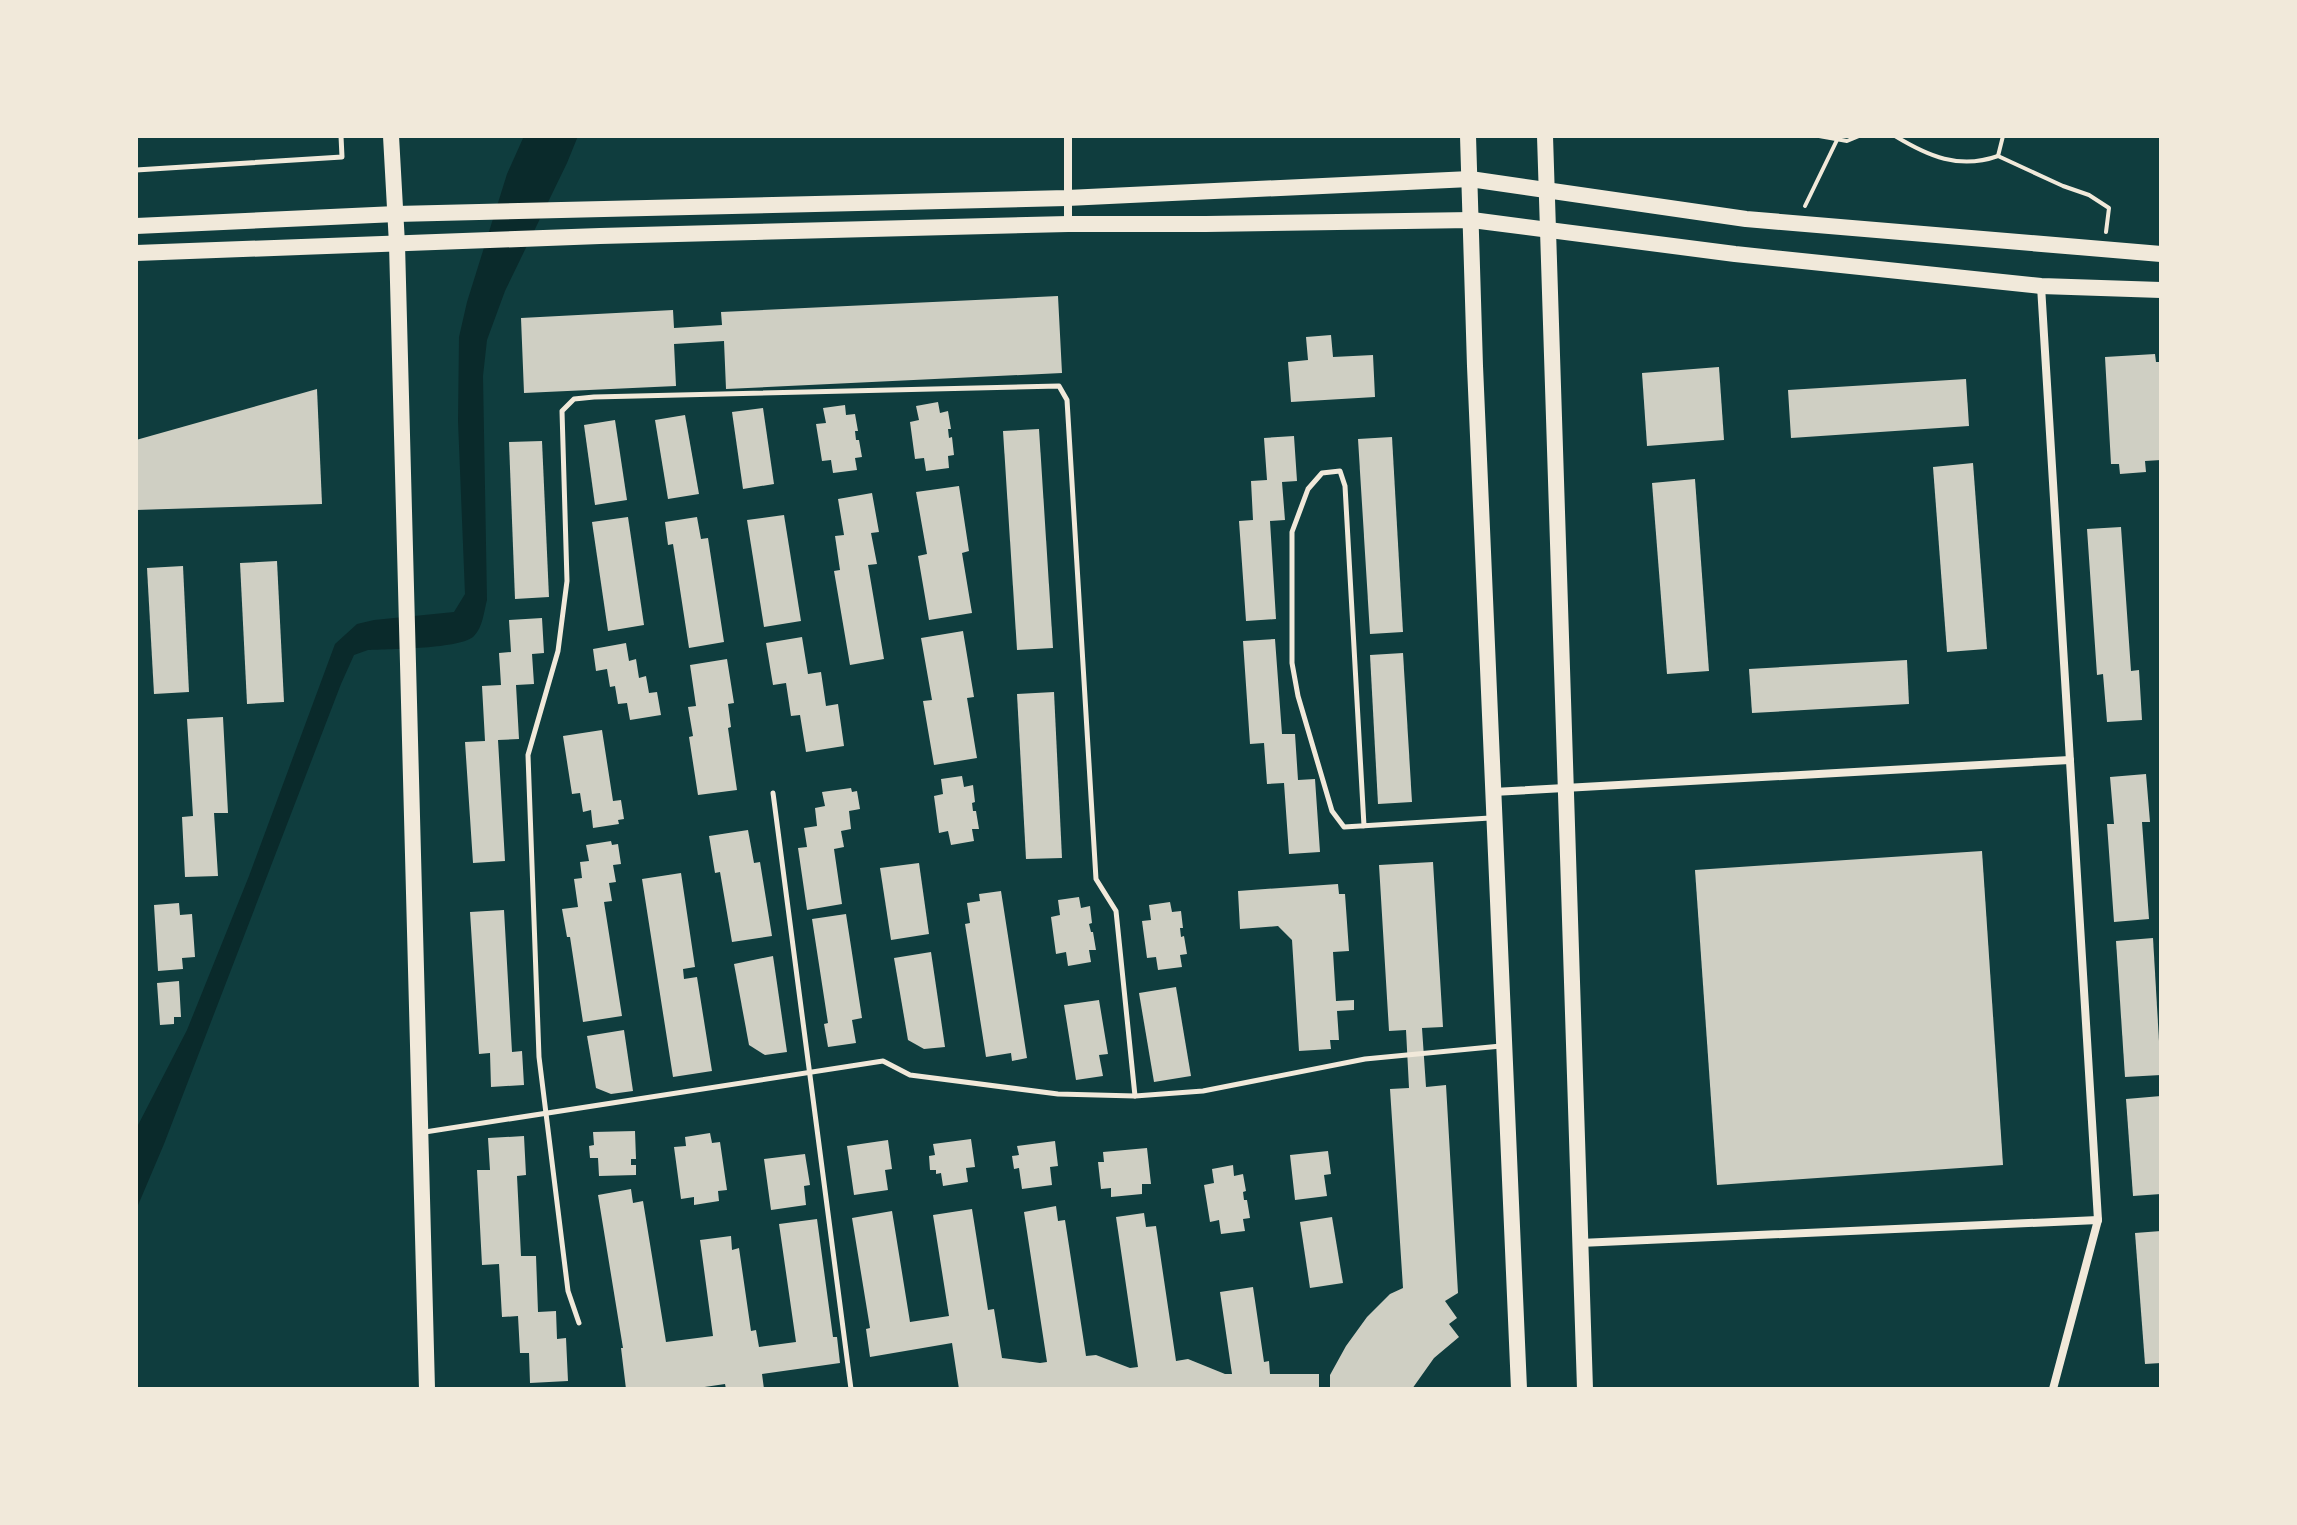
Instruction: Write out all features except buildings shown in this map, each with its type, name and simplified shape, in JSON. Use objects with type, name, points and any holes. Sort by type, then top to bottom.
[{"type":"main road","points":[[391,136],[397,244],[427,1389]]},
{"type":"main road","points":[[1468,136],[1519,1389]]},
{"type":"main road","points":[[1545,136],[1585,1389]]},
{"type":"main road","points":[[136,226],[396,214],[1067,198],[1470,179],[1746,219],[2161,254]]},
{"type":"main road","points":[[136,253],[600,236],[1068,224],[1472,220],[1735,254],[2041,286],[2161,290]]},
{"type":"street","points":[[1068,136],[1068,224]]},
{"type":"street","points":[[2041,286],[2098,1220],[2053,1389]]},
{"type":"street","points":[[1493,792],[2070,760]]},
{"type":"street","points":[[1580,1243],[2098,1220]]},
{"type":"lane","points":[[136,170],[342,157],[341,136]]},
{"type":"lane","points":[[579,1323],[568,1291],[539,1057],[528,755],[558,651],[567,581],[562,411],[574,399],[1059,386],[1067,400],[1096,879],[1116,911],[1135,1096]]},
{"type":"lane","points":[[1364,826],[1345,486],[1340,471],[1322,473],[1308,489],[1292,532],[1292,663],[1298,696],[1332,811],[1344,827],[1364,826],[1494,818]]},
{"type":"lane","points":[[773,793],[851,1389]]},
{"type":"lane","points":[[420,1132],[883,1061],[910,1075],[1058,1094],[1135,1096],[1203,1091],[1365,1059],[1504,1046]]},
{"type":"path","points":[[1819,136],[1847,141],[1859,136]]},
{"type":"path","points":[[1895,136],[1925,152],[1966,163],[1998,156],[2089,195],[2109,208],[2103,250]]},
{"type":"path","points":[[1998,156],[2003,136]]},
{"type":"path","points":[[1804,206],[1837,140]]},
{"type":"water","points":[[524,136],[578,136],[505,291],[487,340],[483,376],[487,600],[481,624],[474,636],[455,644],[368,650],[354,655],[136,1210],[136,1129],[187,1030],[249,876],[335,644],[357,624],[454,612],[465,594],[458,421],[459,337],[507,174]]}]
